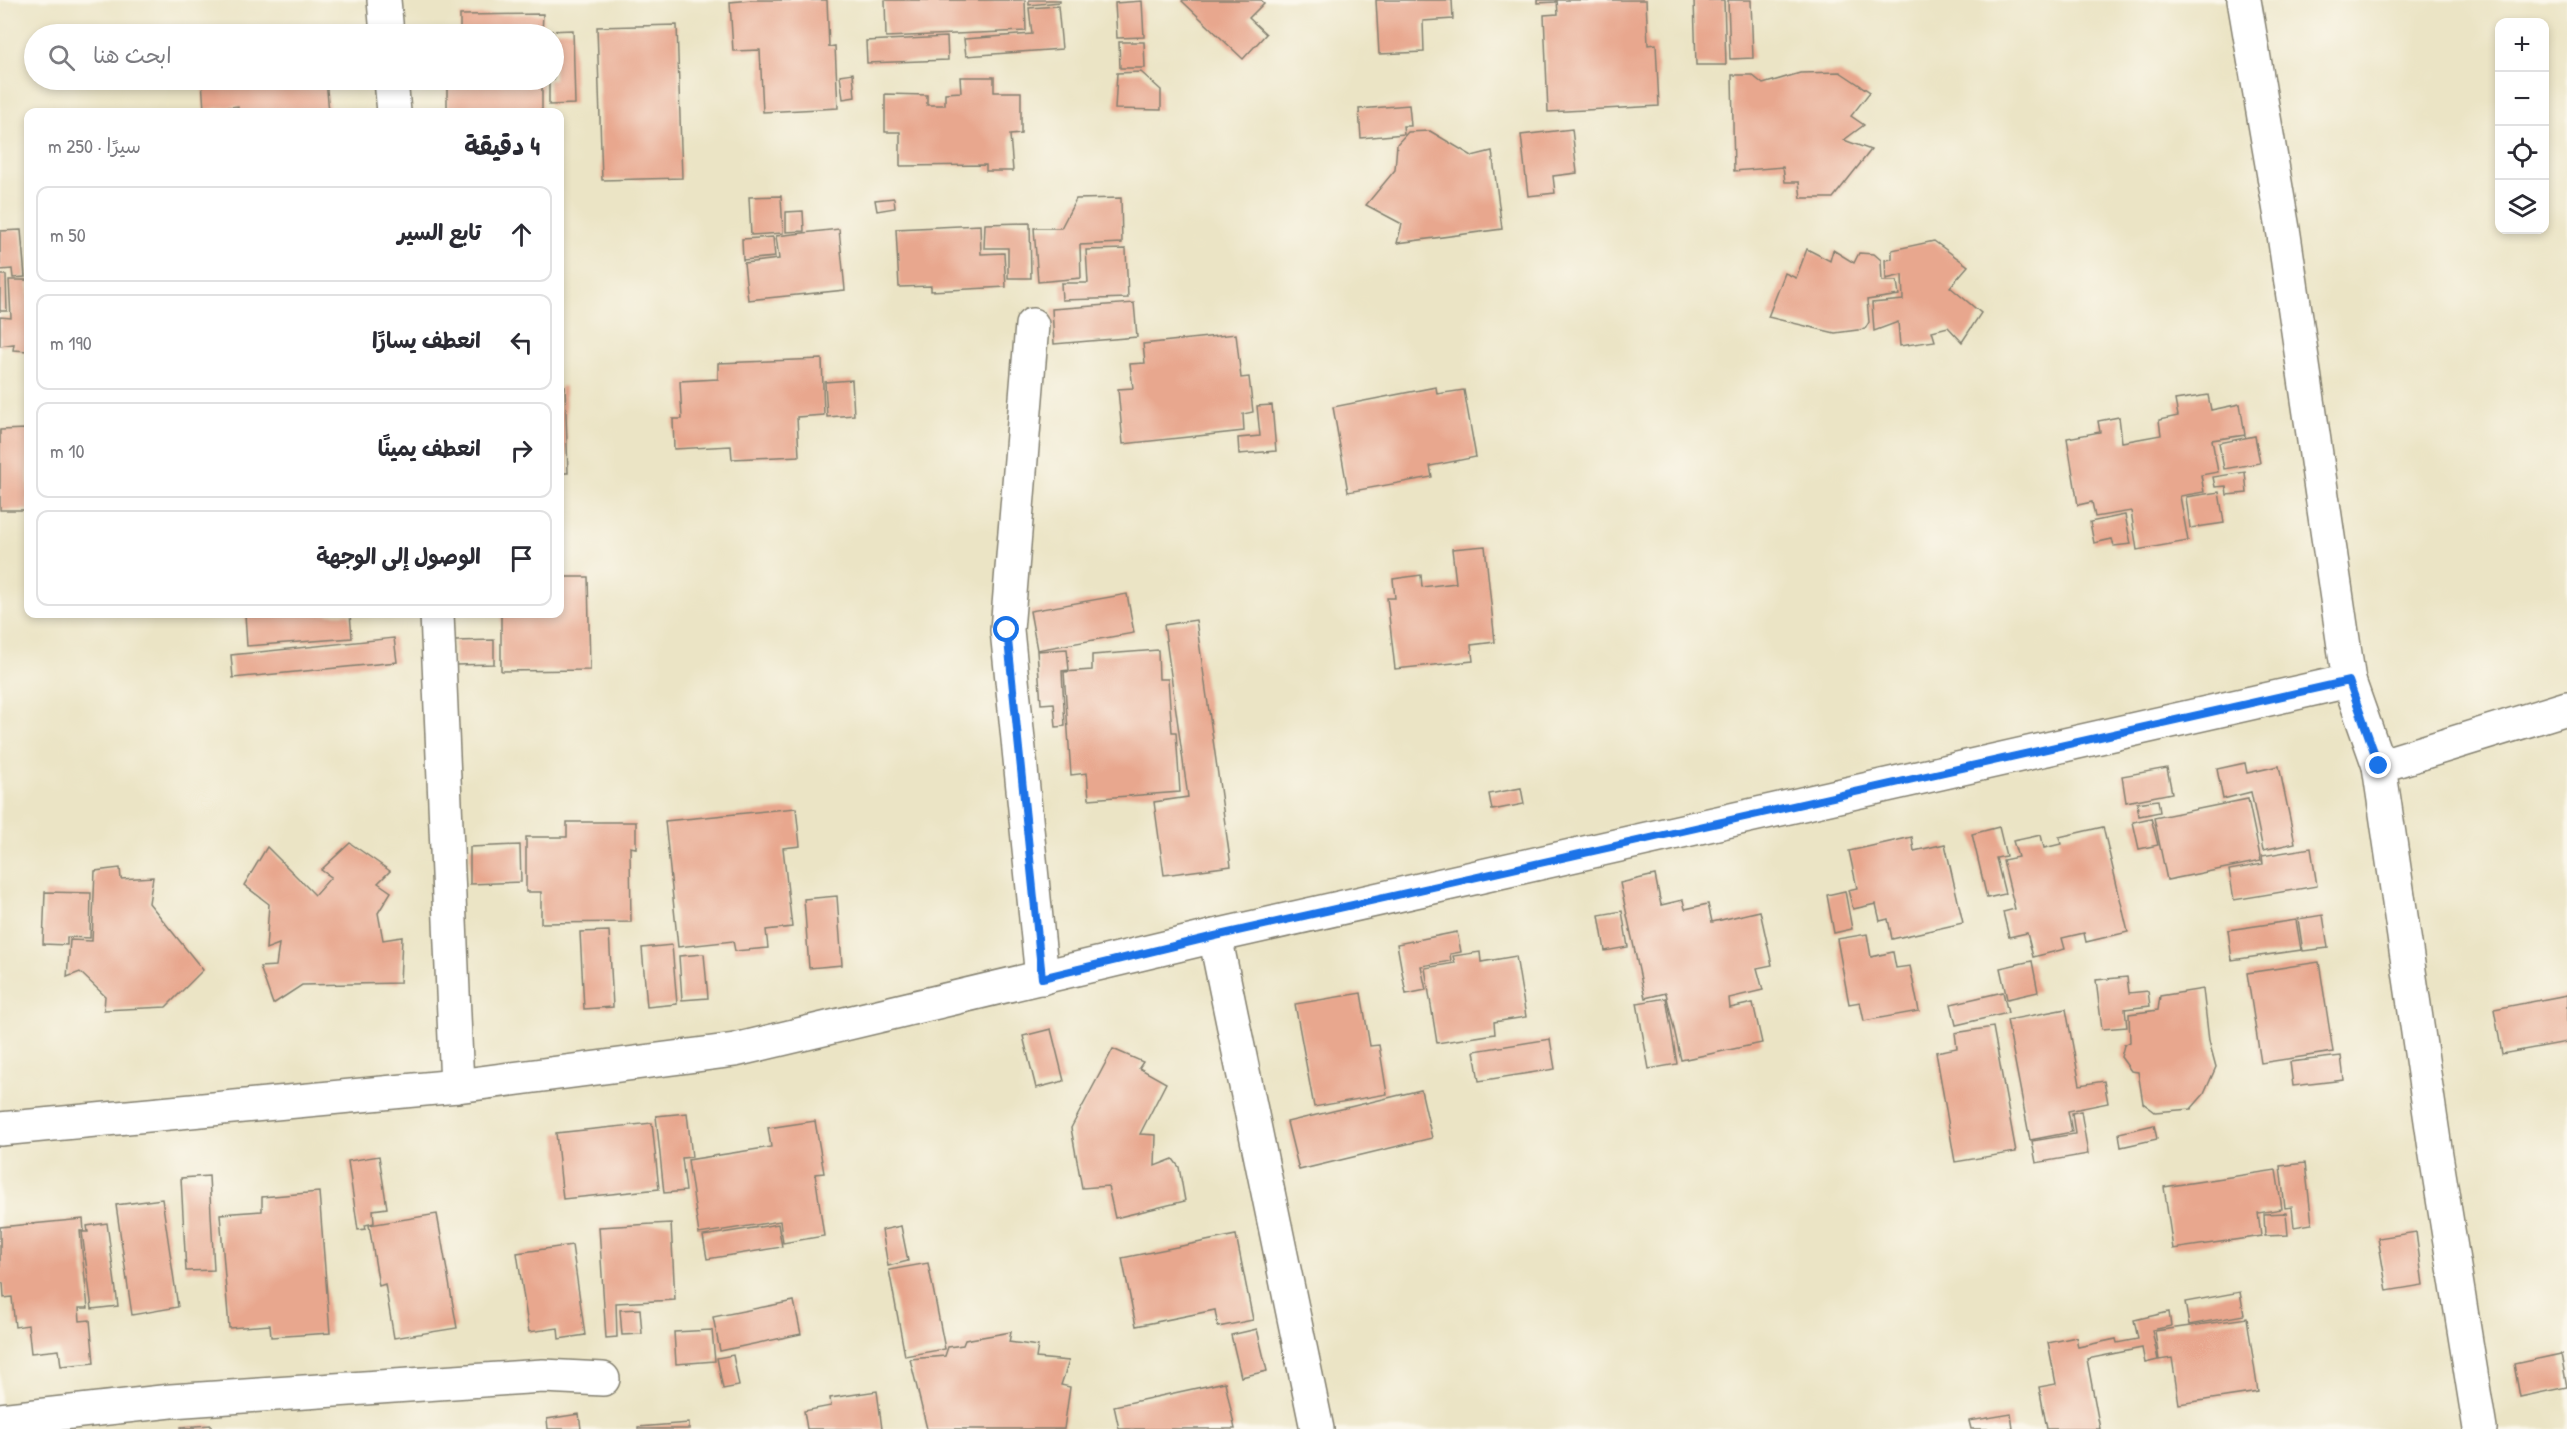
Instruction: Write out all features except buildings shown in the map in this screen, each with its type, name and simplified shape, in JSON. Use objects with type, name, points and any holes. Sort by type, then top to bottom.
[{"type":"street","points":[[384,0],[386,24]]},
{"type":"street","points":[[2244,0],[2284,235],[2349,681],[2379,766],[2480,1429]]},
{"type":"street","points":[[392,90],[394,108]]},
{"type":"street","points":[[1032,325],[1007,630],[1042,978]]},
{"type":"street","points":[[437,618],[457,1086]]},
{"type":"street","points":[[0,1129],[457,1086],[735,1050],[1215,936],[2349,681]]},
{"type":"street","points":[[2379,766],[2567,708]]},
{"type":"street","points":[[1215,936],[1317,1429]]},
{"type":"street","points":[[0,1420],[171,1401],[543,1376],[603,1379]]},
{"type":"route","points":[[1007,630],[1042,978],[1215,936],[2349,681],[2379,766]]}]
